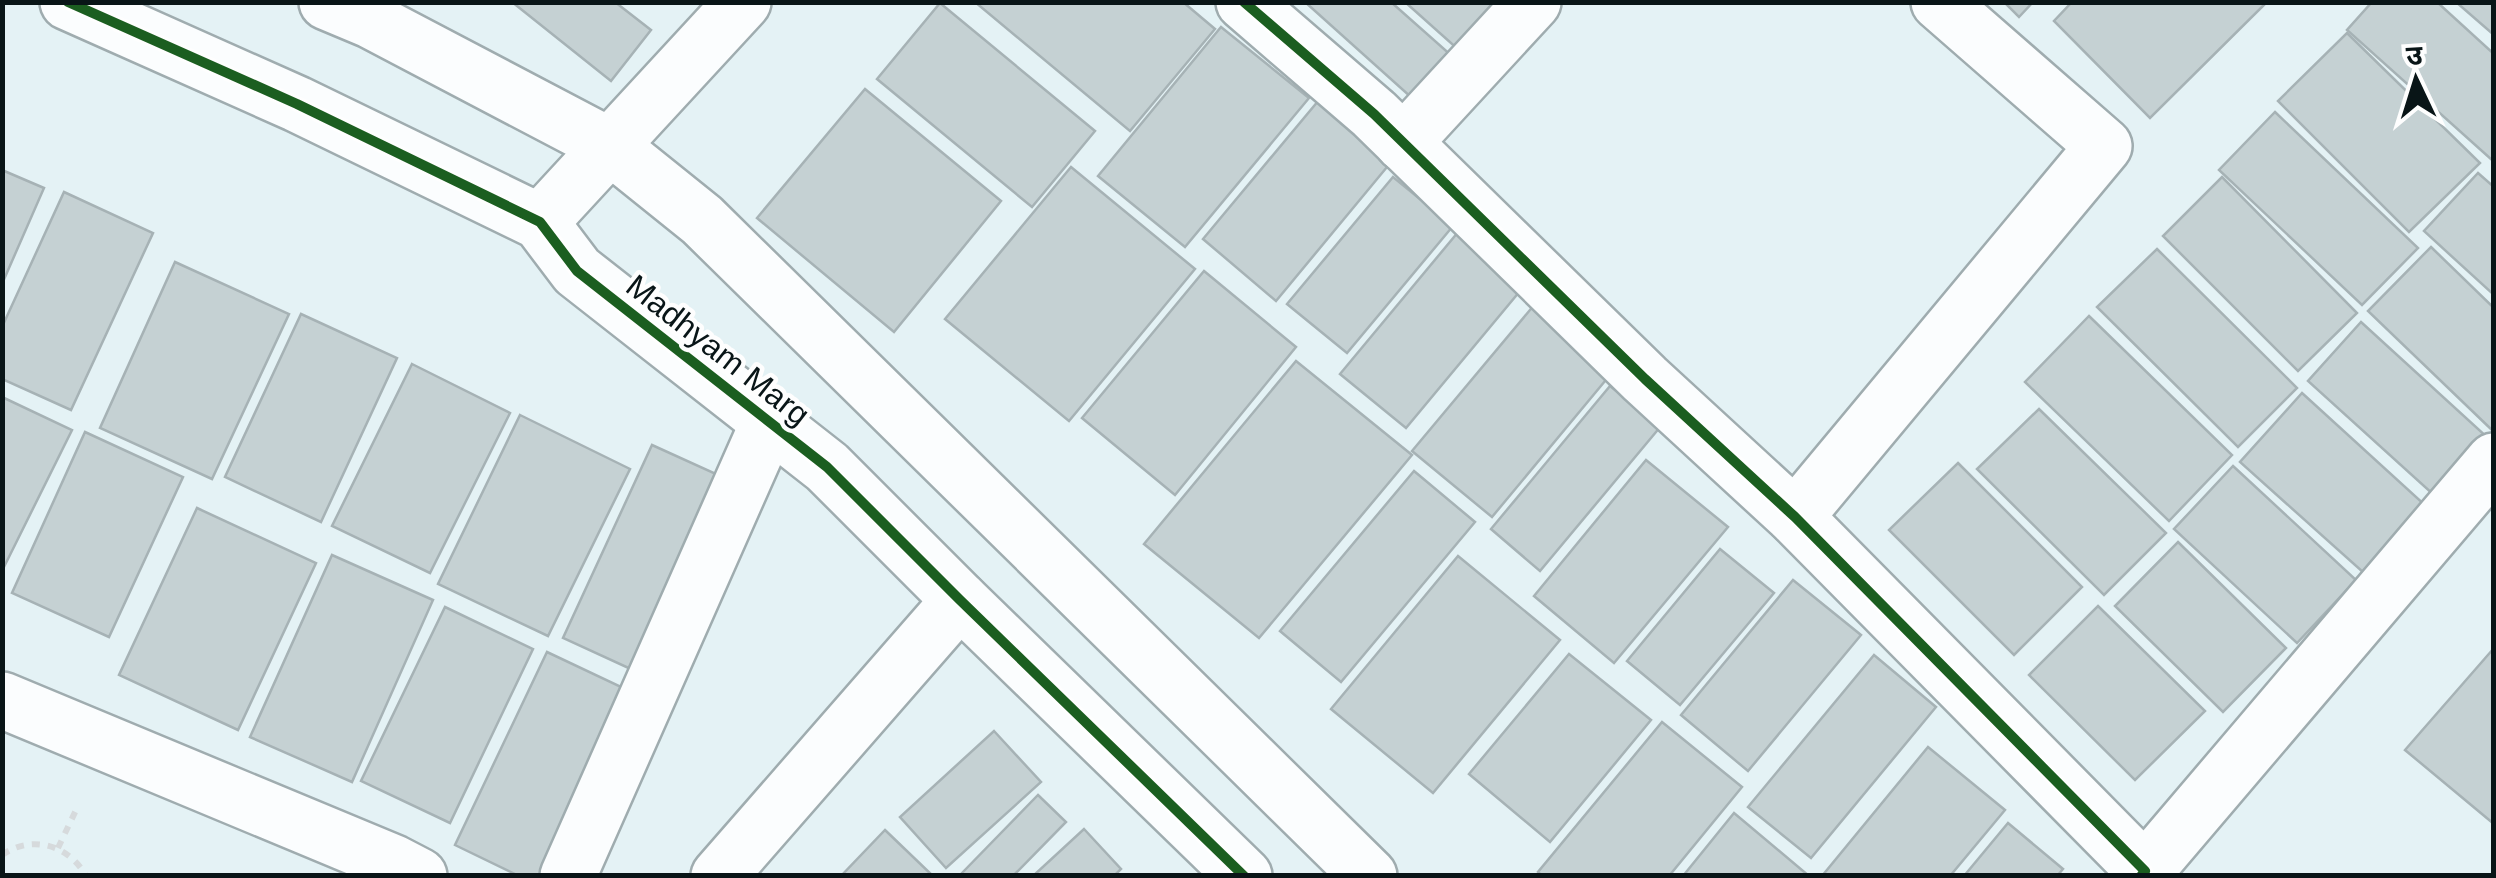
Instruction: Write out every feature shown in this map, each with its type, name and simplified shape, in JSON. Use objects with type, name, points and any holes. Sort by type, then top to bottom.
[{"type":"street","name":"Madhyam Marg","points":[[68,2],[297,104],[540,222],[577,271],[827,467],[1244,876]]},
{"type":"street","points":[[327,2],[370,20],[610,146],[702,220],[1369,876]]},
{"type":"street","points":[[540,222],[742,2]]},
{"type":"street","points":[[1244,2],[1374,114],[1646,379],[1795,517],[2143,873],[2494,461]]},
{"type":"street","points":[[1403,142],[1532,2]]},
{"type":"street","points":[[1795,517],[2104,146],[1939,2]]},
{"type":"street","points":[[568,876],[769,422]]},
{"type":"street","points":[[719,876],[960,600]]},
{"type":"street","points":[[2,700],[419,876]]},
{"type":"path","points":[[2,855],[24,845],[58,848],[73,857],[86,876]]},
{"type":"building","points":[[512,2],[615,2],[651,30],[611,81]]},
{"type":"building","points":[[975,2],[1183,2],[1215,29],[1130,131]]},
{"type":"building","points":[[1305,2],[1391,2],[1461,64],[1422,107]]},
{"type":"building","points":[[1405,2],[1506,2],[1461,52]]},
{"type":"building","points":[[2004,2],[2033,2],[2019,17]]},
{"type":"building","points":[[2072,2],[2267,2],[2150,118],[2054,21]]},
{"type":"building","points":[[2372,2],[2437,2],[2494,54],[2492,160],[2347,30]]},
{"type":"building","points":[[2456,2],[2494,2],[2494,35]]},
{"type":"building","points":[[940,3],[1095,131],[1032,207],[877,79]]},
{"type":"building","points":[[1221,27],[1309,98],[1185,247],[1098,176]]},
{"type":"building","points":[[2347,33],[2480,163],[2409,232],[2278,101]]},
{"type":"building","points":[[865,89],[1001,201],[894,332],[757,218]]},
{"type":"building","points":[[1319,100],[1392,161],[1276,301],[1203,239]]},
{"type":"building","points":[[2275,112],[2418,248],[2362,305],[2219,170]]},
{"type":"building","points":[[1071,167],[1195,269],[1069,421],[945,319]]},
{"type":"building","points":[[2,170],[44,188],[2,284]]},
{"type":"building","points":[[2478,173],[2494,187],[2494,295],[2424,231]]},
{"type":"building","points":[[1393,177],[1453,226],[1347,353],[1287,304]]},
{"type":"building","points":[[2222,177],[2357,313],[2298,371],[2163,236]]},
{"type":"building","points":[[64,192],[153,233],[71,410],[2,379],[2,327]]},
{"type":"building","points":[[1459,231],[1525,285],[1406,428],[1340,374]]},
{"type":"building","points":[[2431,247],[2494,308],[2493,431],[2368,311]]},
{"type":"building","points":[[2157,249],[2297,388],[2238,447],[2097,307]]},
{"type":"building","points":[[175,262],[289,314],[212,479],[100,428]]},
{"type":"building","points":[[1204,271],[1296,347],[1175,495],[1082,418]]},
{"type":"building","points":[[1535,304],[1615,369],[1492,517],[1412,451]]},
{"type":"building","points":[[301,314],[397,358],[321,522],[225,477]]},
{"type":"building","points":[[2089,316],[2232,455],[2169,521],[2025,382]]},
{"type":"building","points":[[2361,322],[2488,438],[2435,496],[2308,381]]},
{"type":"building","points":[[1296,361],[1412,455],[1259,638],[1144,544]]},
{"type":"building","points":[[412,364],[510,413],[430,573],[332,526]]},
{"type":"building","points":[[1610,386],[1661,426],[1540,571],[1491,529]]},
{"type":"building","points":[[2302,393],[2426,506],[2364,573],[2240,462]]},
{"type":"building","points":[[2,397],[72,430],[2,571]]},
{"type":"building","points":[[2039,409],[2166,533],[2104,595],[1977,469]]},
{"type":"building","points":[[520,415],[630,469],[548,636],[438,584]]},
{"type":"building","points":[[85,432],[183,477],[109,637],[12,593]]},
{"type":"building","points":[[652,445],[736,483],[646,676],[563,638]]},
{"type":"building","points":[[1646,460],[1728,527],[1614,663],[1534,596]]},
{"type":"building","points":[[1958,463],[2082,587],[2014,655],[1889,530]]},
{"type":"building","points":[[2233,466],[2356,580],[2297,643],[2174,529]]},
{"type":"building","points":[[1414,471],[1475,522],[1341,682],[1280,631]]},
{"type":"building","points":[[197,508],[316,563],[238,730],[119,675]]},
{"type":"building","points":[[2178,542],[2286,648],[2223,712],[2115,606]]},
{"type":"building","points":[[1720,549],[1774,593],[1680,705],[1627,661]]},
{"type":"building","points":[[332,555],[433,600],[352,782],[250,737]]},
{"type":"building","points":[[1458,556],[1560,640],[1433,793],[1331,709]]},
{"type":"building","points":[[1793,580],[1861,635],[1748,771],[1681,715]]},
{"type":"building","points":[[2098,606],[2205,711],[2135,780],[2029,675]]},
{"type":"building","points":[[445,607],[533,649],[450,823],[361,781]]},
{"type":"building","points":[[2494,648],[2494,824],[2405,750]]},
{"type":"building","points":[[547,652],[634,693],[546,876],[519,876],[455,845]]},
{"type":"building","points":[[1569,654],[1651,720],[1550,842],[1469,774]]},
{"type":"building","points":[[1874,655],[1936,707],[1811,858],[1748,807]]},
{"type":"building","points":[[1662,722],[1742,787],[1669,876],[1542,876],[1538,872]]},
{"type":"building","points":[[994,731],[1041,782],[946,868],[900,817]]},
{"type":"building","points":[[1928,747],[2005,810],[1950,876],[1822,876]]},
{"type":"building","points":[[1038,795],[1066,822],[1013,876],[961,874]]},
{"type":"building","points":[[1734,813],[1809,876],[1683,876]]},
{"type":"building","points":[[2008,823],[2063,869],[2057,876],[1964,876]]},
{"type":"building","points":[[1084,829],[1121,869],[1114,876],[1033,876]]},
{"type":"building","points":[[885,830],[933,876],[841,876]]},
{"type":"cycle path","points":[[68,2],[297,104],[540,222],[577,271],[827,467],[1244,876]]},
{"type":"cycle path","points":[[1244,2],[1374,114],[1645,379],[1795,517],[2145,871],[2141,876]]}]
